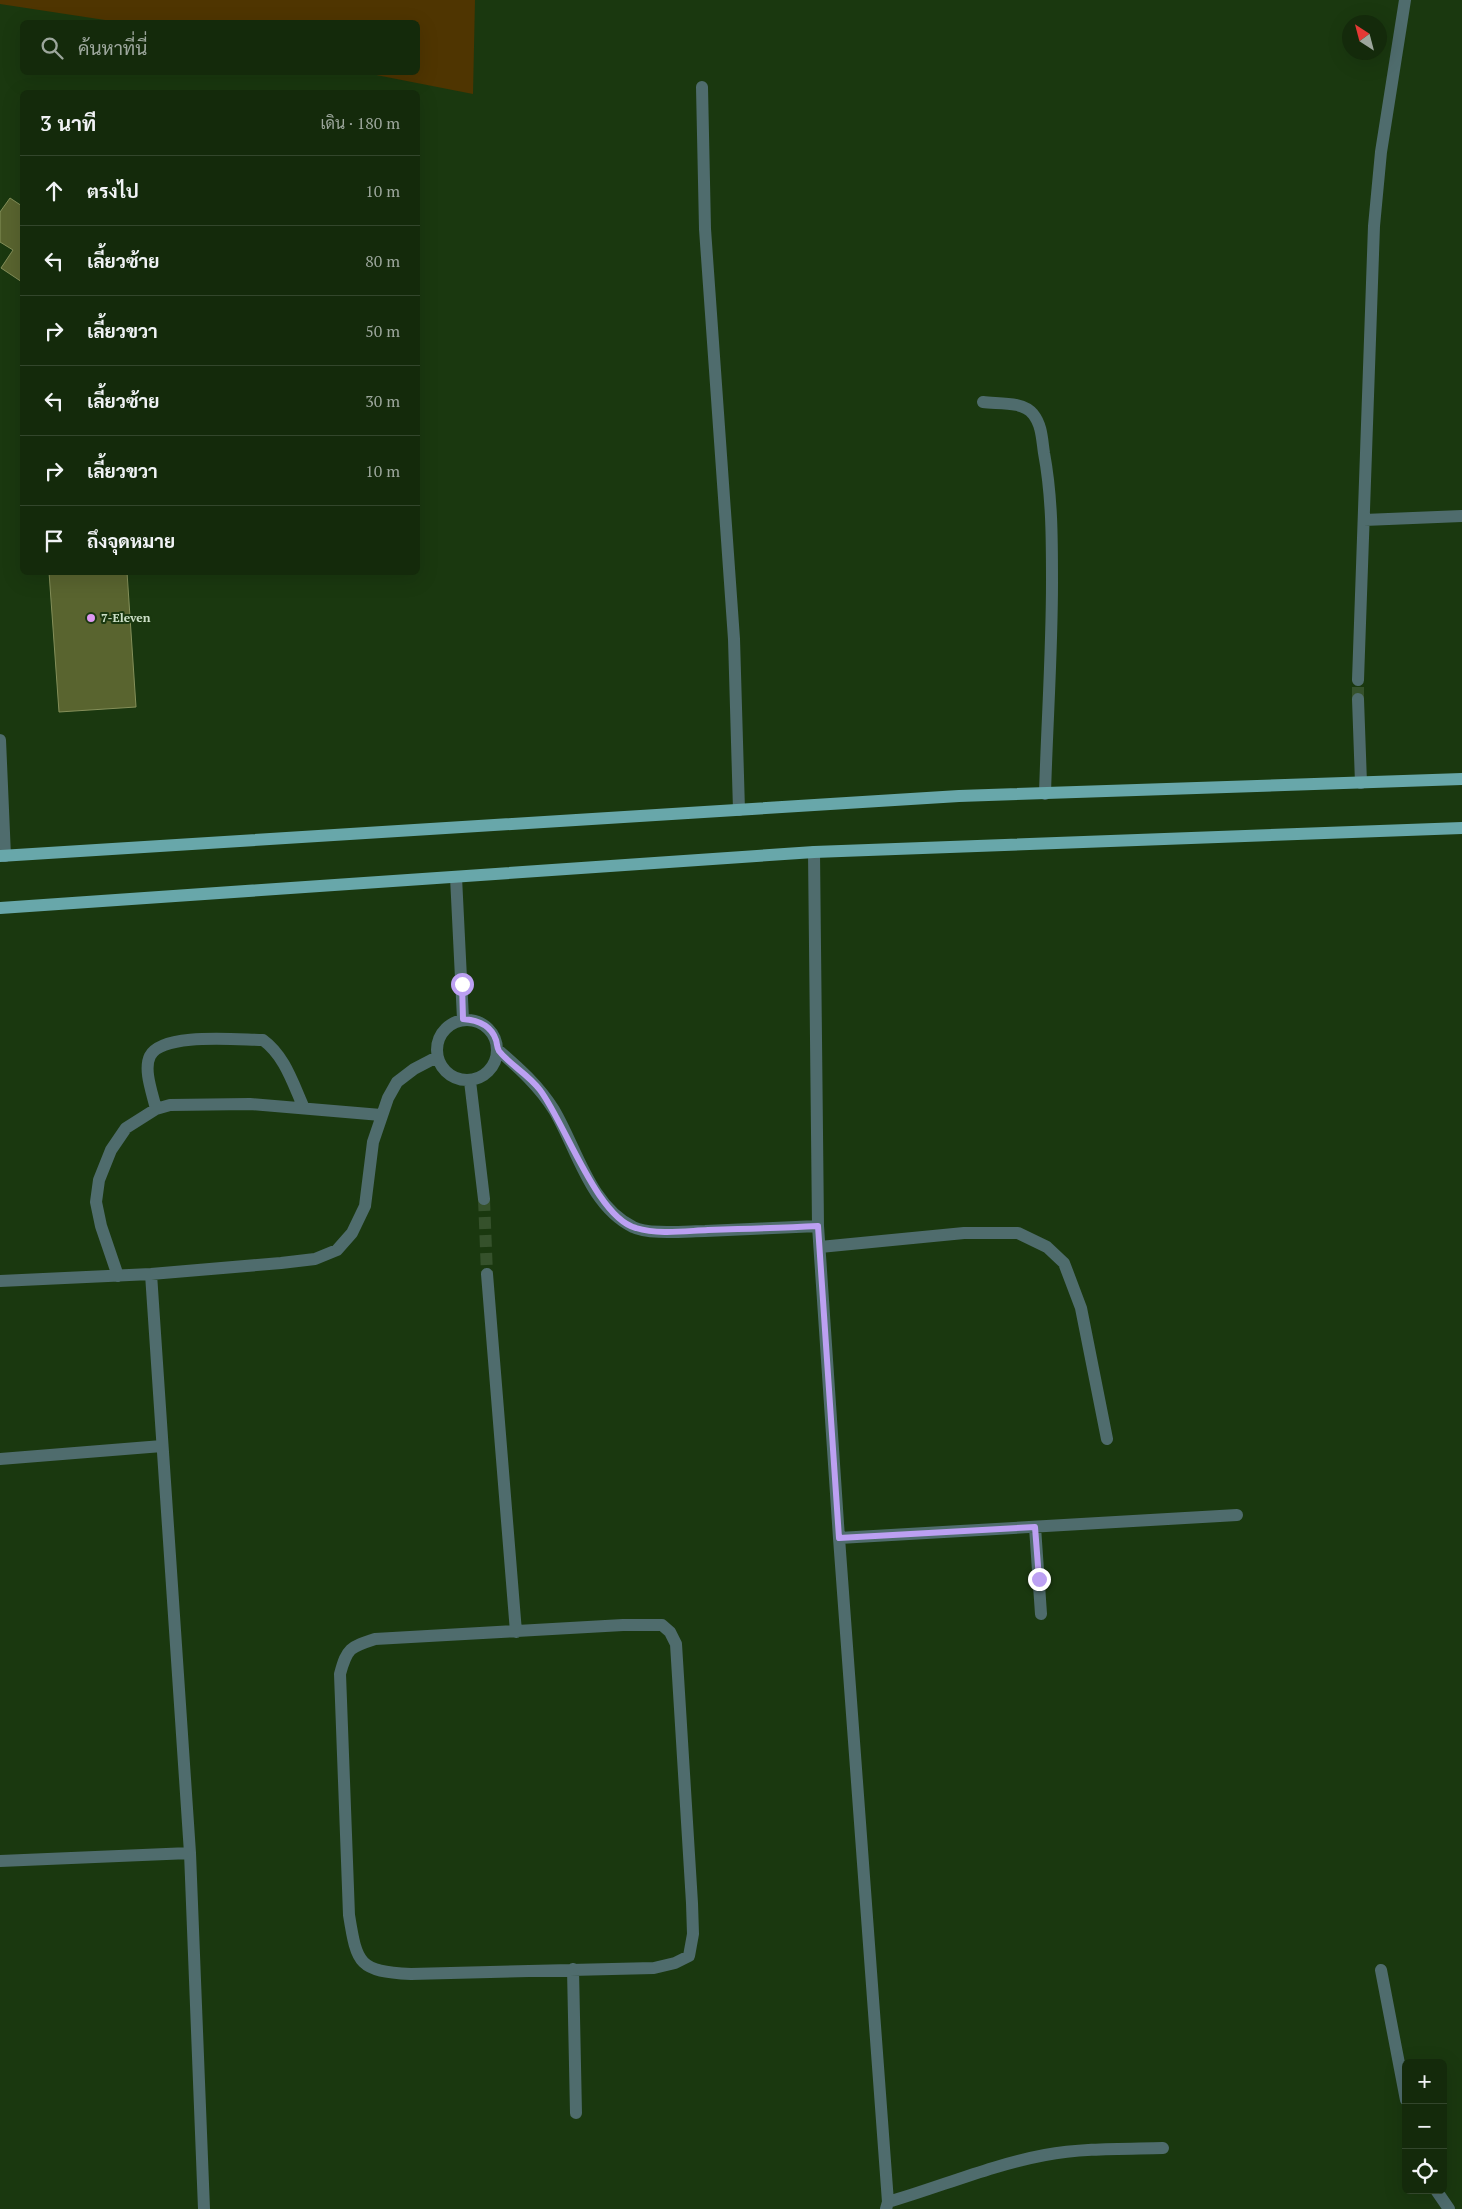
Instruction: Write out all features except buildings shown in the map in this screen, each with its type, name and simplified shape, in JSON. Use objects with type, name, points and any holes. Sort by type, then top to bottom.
[{"type":"main road","points":[[2,856],[950,797],[1462,779]]},
{"type":"main road","points":[[0,908],[814,852],[1462,828]]},
{"type":"street","points":[[1358,680],[1374,226],[1381,152],[1405,0]]},
{"type":"street","points":[[702,87],[705,229],[734,639],[739,810]]},
{"type":"street","points":[[983,402],[1025,406],[1032,413],[1040,424],[1050,484],[1052,660],[1045,794]]},
{"type":"street","points":[[1364,520],[1462,516]]},
{"type":"street","points":[[1358,699],[1361,783]]},
{"type":"street","points":[[0,740],[2,856]]},
{"type":"street","points":[[814,852],[818,1226],[887,2206],[971,2175],[1045,2155],[1163,2148]]},
{"type":"street","points":[[456,877],[463,1019]]},
{"type":"street","points":[[463,1019],[476,1020],[487,1027],[495,1038],[498,1050],[494,1064],[484,1075],[470,1081],[456,1079],[443,1070],[437,1057],[436,1045],[441,1032],[451,1023],[463,1019]]},
{"type":"street","points":[[156,1109],[148,1068],[150,1056],[157,1048],[188,1039],[263,1040],[282,1061],[304,1108]]},
{"type":"street","points":[[498,1050],[528,1076],[554,1110],[588,1177],[608,1209],[634,1228],[669,1232],[818,1226]]},
{"type":"street","points":[[0,1281],[151,1274],[315,1259],[336,1250],[352,1233],[365,1206],[373,1142],[380,1115],[397,1082],[414,1069],[437,1057]]},
{"type":"street","points":[[470,1081],[484,1200]]},
{"type":"street","points":[[118,1276],[101,1226],[96,1202],[99,1180],[111,1150],[126,1128],[156,1109],[170,1105],[250,1104],[380,1115]]},
{"type":"street","points":[[820,1247],[964,1233],[1018,1233],[1047,1247],[1064,1263],[1081,1308],[1107,1439]]},
{"type":"street","points":[[151,1274],[190,1852],[204,2209]]},
{"type":"street","points":[[487,1274],[516,1632]]},
{"type":"street","points":[[0,1459],[162,1446]]},
{"type":"street","points":[[839,1538],[1236,1515]]},
{"type":"street","points":[[1035,1527],[1041,1614]]},
{"type":"street","points":[[622,1625],[662,1625],[670,1632],[676,1644],[693,1945],[689,1956],[675,1963],[654,1968],[573,1969],[411,1974],[385,1972],[367,1967],[354,1950],[349,1915],[340,1674],[345,1655],[356,1645],[375,1640],[622,1625]]},
{"type":"street","points":[[0,1861],[190,1852]]},
{"type":"street","points":[[573,1969],[576,2113]]},
{"type":"street","points":[[1381,1970],[1402,2079]]},
{"type":"street","points":[[1439,2194],[1449,2209]]},
{"type":"shaded area","points":[[0,0],[475,0],[473,94],[376,75],[420,75],[420,20],[105,20],[0,4]]},
{"type":"tunnel","points":[[1358,680],[1358,699]]},
{"type":"tunnel","points":[[484,1199],[487,1274]]},
{"type":"place","name":"7-Eleven","points":[[91,618]]},
{"type":"route","points":[[462,984],[463,1019],[476,1020],[487,1027],[495,1038],[498,1050],[528,1076],[540,1090],[554,1110],[588,1177],[608,1209],[634,1228],[669,1232],[818,1226],[839,1538],[1035,1527],[1039,1579]]}]
